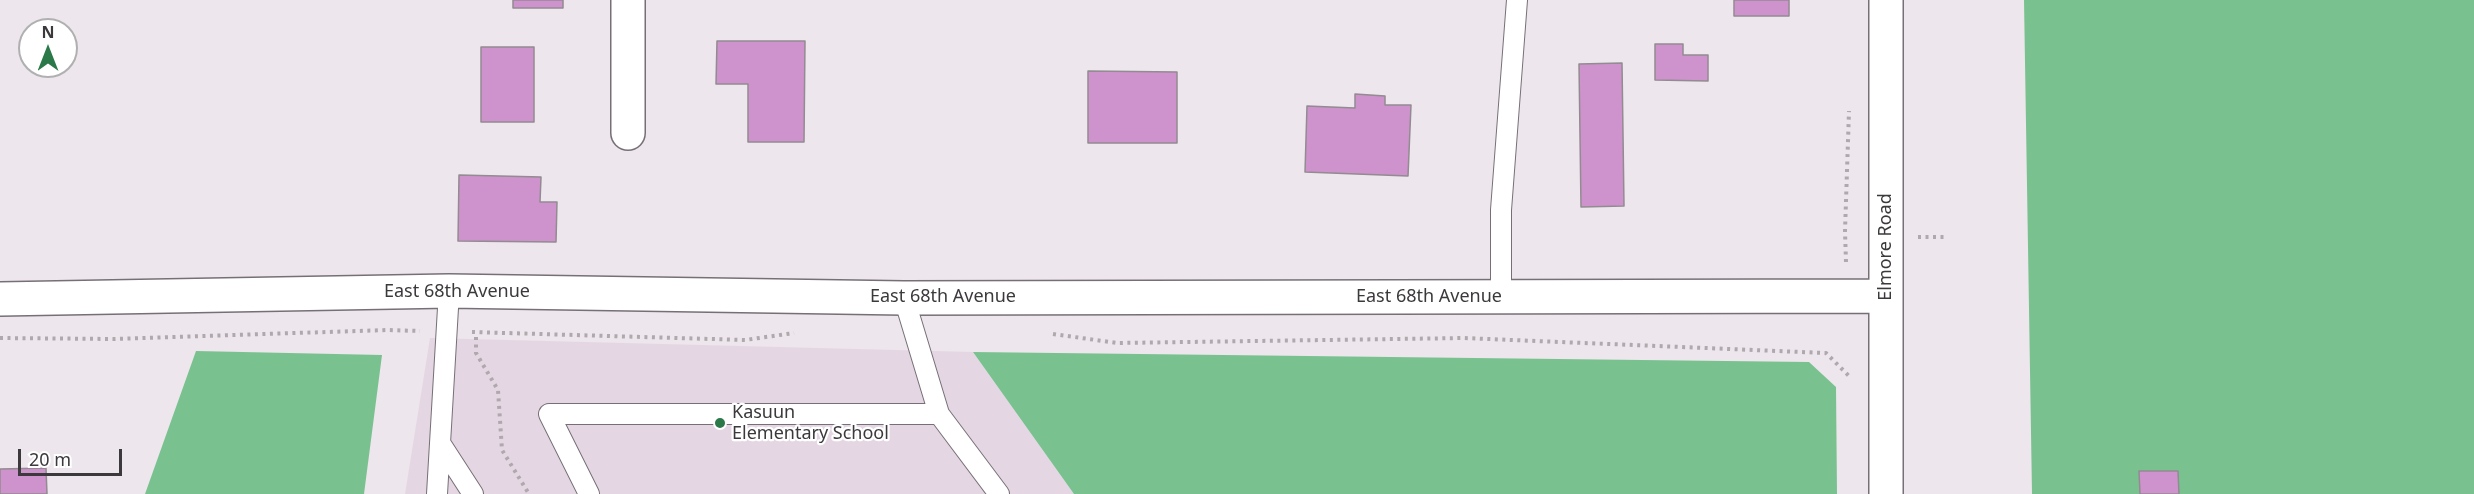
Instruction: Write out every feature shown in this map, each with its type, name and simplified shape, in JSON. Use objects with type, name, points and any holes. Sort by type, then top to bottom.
[{"type":"street","points":[[628,0],[628,133]]},
{"type":"street","name":"Elmore Road","points":[[1886,0],[1886,494]]},
{"type":"street","name":"East 68th Avenue","points":[[0,299],[449,291],[904,298],[1886,296]]},
{"type":"lane","points":[[1501,297],[1501,210],[1517,0]]},
{"type":"lane","points":[[436,494],[449,291]]},
{"type":"lane","points":[[904,298],[939,414],[999,494]]},
{"type":"lane","points":[[589,494],[549,414],[939,414]]},
{"type":"lane","points":[[440,443],[473,494]]},
{"type":"path","points":[[476,333],[476,353],[498,390],[502,450],[529,494]]},
{"type":"shaded area","name":"Kasuun Elementary School","points":[[430,338],[973,352],[1074,494],[405,494]]},
{"type":"green space","points":[[2024,0],[2474,0],[2474,494],[2032,494]]},
{"type":"green space","points":[[196,351],[382,355],[364,494],[145,494]]},
{"type":"green space","points":[[973,352],[1809,362],[1836,387],[1837,494],[1074,494]]},
{"type":"building","points":[[513,0],[563,0],[563,8],[513,8]]},
{"type":"building","points":[[1734,0],[1789,0],[1789,16],[1734,16]]},
{"type":"building","points":[[717,41],[805,41],[804,142],[748,142],[748,84],[716,84]]},
{"type":"building","points":[[1655,44],[1683,44],[1683,55],[1708,55],[1708,81],[1655,80]]},
{"type":"building","points":[[481,47],[534,47],[534,122],[481,122]]},
{"type":"building","points":[[1622,63],[1624,206],[1581,207],[1579,64]]},
{"type":"building","points":[[1088,71],[1177,72],[1177,143],[1088,143]]},
{"type":"building","points":[[1355,94],[1385,96],[1385,105],[1411,105],[1408,176],[1305,172],[1307,106],[1355,108]]},
{"type":"building","points":[[459,175],[541,177],[540,202],[557,202],[556,242],[458,241]]},
{"type":"building","points":[[46,468],[47,494],[0,494],[0,469]]},
{"type":"building","points":[[2139,471],[2178,471],[2179,494],[2140,494]]},
{"type":"place","name":"Kasuun Elementary School","points":[[720,423]]}]
